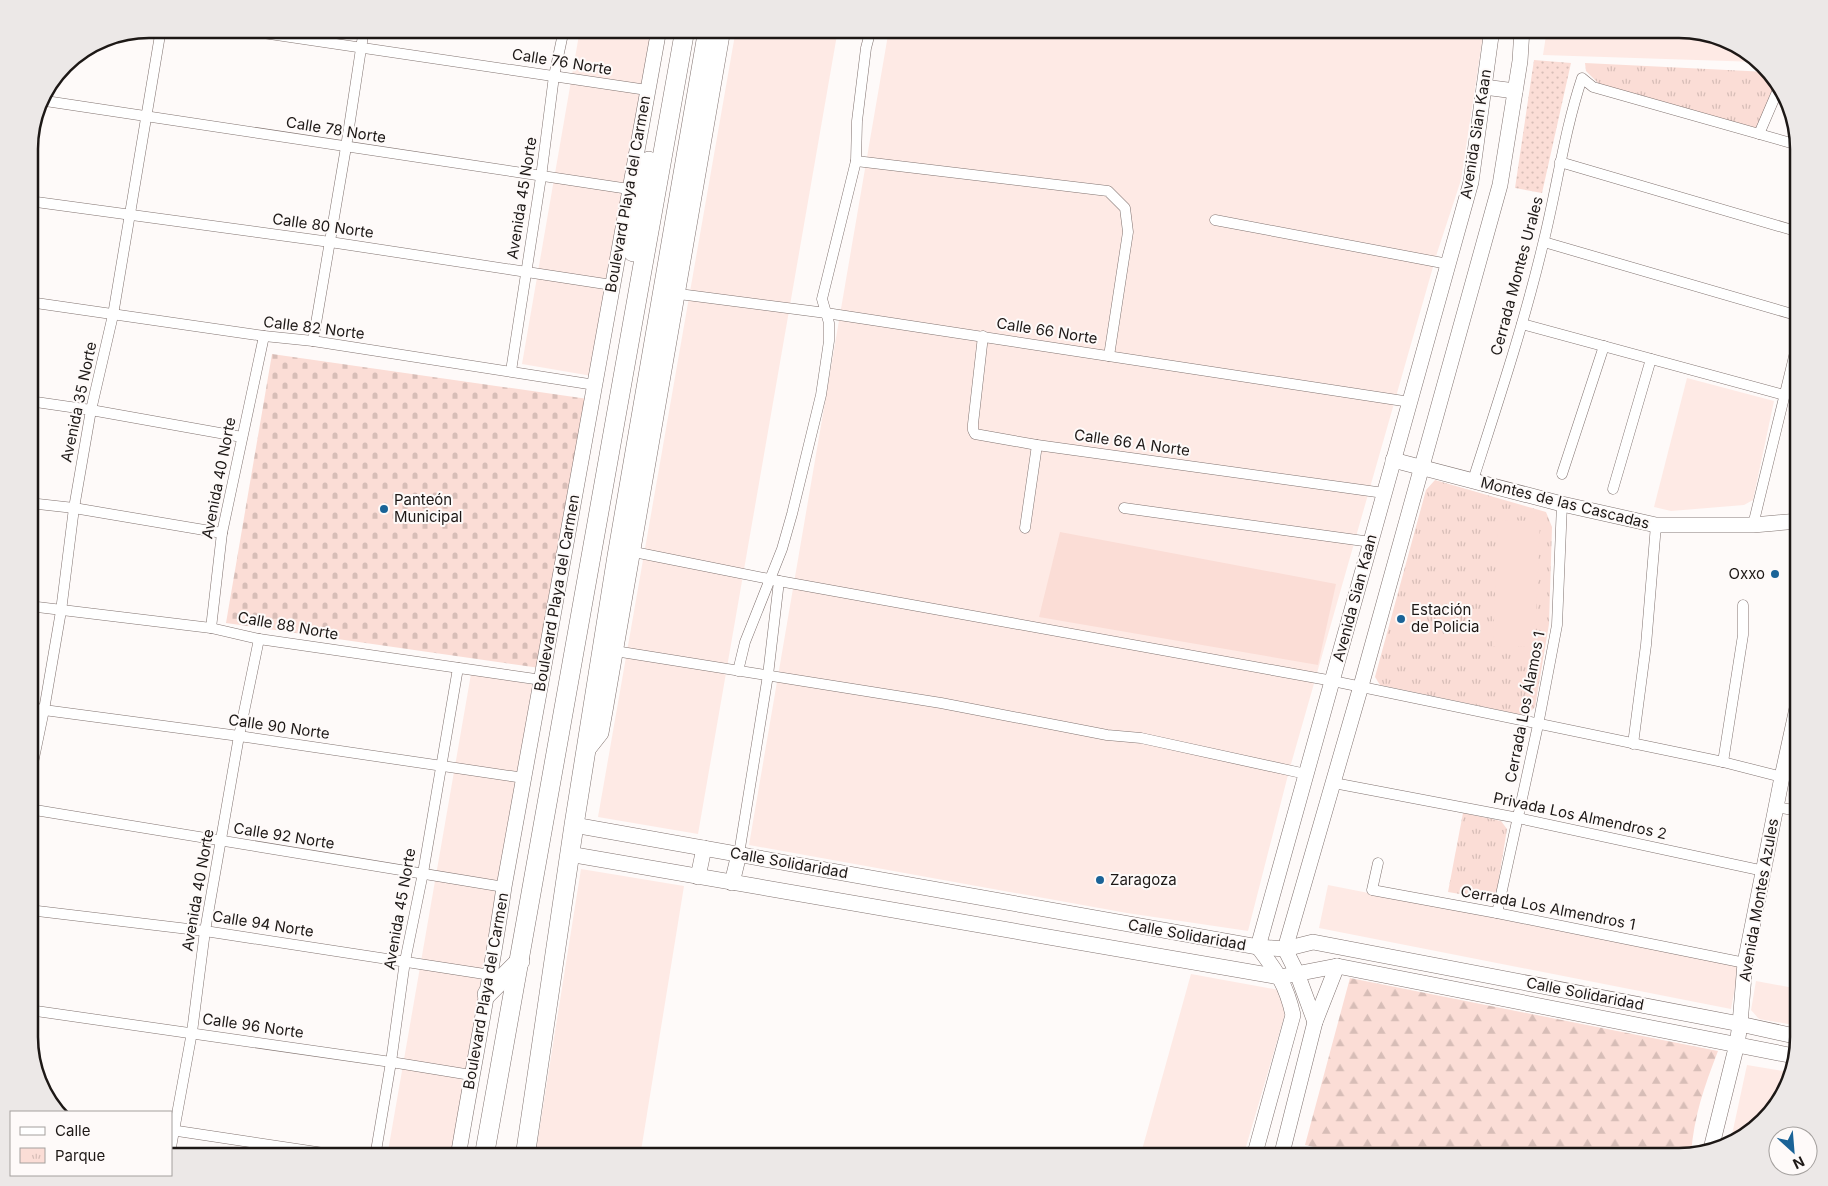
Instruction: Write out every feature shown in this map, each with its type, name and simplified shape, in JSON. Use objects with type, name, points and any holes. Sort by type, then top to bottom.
[{"type":"highway","points":[[559,741],[554,721],[640,207],[672,38]]},
{"type":"highway","points":[[486,1148],[684,38]]},
{"type":"highway","points":[[526,1148],[569,854],[706,38]]},
{"type":"highway","points":[[487,994],[520,961]]},
{"type":"main road","name":"Boulevard Playa del Carmen","points":[[459,1148],[471,1075],[491,974],[504,887],[657,38]]},
{"type":"main road","points":[[586,752],[601,733],[679,294],[722,38]]},
{"type":"main road","name":"Avenida Sian Kaan","points":[[1258,947],[1471,182],[1491,38]]},
{"type":"main road","name":"Avenida Sian Kaan","points":[[1285,949],[1334,783],[1500,185],[1520,61],[1521,38]]},
{"type":"main road","points":[[1484,87],[1515,91]]},
{"type":"main road","name":"Montes de las Cascadas","points":[[1393,460],[1562,504],[1656,525],[1753,525],[1790,522]]},
{"type":"main road","name":"Avenida Montes Azules","points":[[1713,1143],[1737,1044],[1745,963],[1790,740]]},
{"type":"main road","name":"Calle Solidaridad","points":[[574,825],[1258,947],[1285,949],[1312,942],[1790,1035]]},
{"type":"main road","points":[[698,876],[704,848]]},
{"type":"main road","name":"Calle Solidaridad","points":[[569,854],[1280,977],[1337,966],[1789,1055]]},
{"type":"main road","points":[[732,882],[740,854]]},
{"type":"main road","points":[[1256,1148],[1293,1015],[1288,994],[1280,977],[1258,947]]},
{"type":"main road","points":[[1285,949],[1298,973],[1315,1022]]},
{"type":"main road","points":[[1284,1148],[1315,1022],[1337,966]]},
{"type":"street","name":"Avenida 35 Norte","points":[[38,739],[61,611],[74,508],[91,410],[113,315],[160,38]]},
{"type":"street","name":"Calle 76 Norte","points":[[298,38],[647,90]]},
{"type":"street","points":[[313,341],[362,38]]},
{"type":"street","name":"Avenida 45 Norte","points":[[511,371],[542,177],[554,76],[562,38]]},
{"type":"street","points":[[738,671],[745,642],[774,580],[792,514],[820,395],[829,340],[829,323],[822,299],[856,161],[857,121],[869,38]]},
{"type":"street","name":"Cerrada Montes Urales","points":[[1473,480],[1522,324],[1544,242],[1564,140],[1582,78],[1593,87],[1759,134]]},
{"type":"street","points":[[1776,94],[1759,134],[1790,143]]},
{"type":"street","name":"Calle 78 Norte","points":[[48,101],[629,189]]},
{"type":"street","points":[[856,161],[1108,191],[1125,208],[1128,232],[1109,356]]},
{"type":"street","points":[[1560,162],[1790,229]]},
{"type":"street","name":"Calle 80 Norte","points":[[38,202],[330,242],[612,285]]},
{"type":"street","points":[[1215,220],[1448,264]]},
{"type":"street","points":[[1544,242],[1790,313]]},
{"type":"street","name":"Calle 66 Norte","points":[[679,294],[982,336],[1410,402]]},
{"type":"street","name":"Calle 82 Norte","points":[[38,303],[264,336],[313,341],[595,385]]},
{"type":"street","points":[[1522,324],[1784,395]]},
{"type":"street","name":"Avenida 40 Norte","points":[[211,628],[222,533],[264,336]]},
{"type":"street","name":"Calle 66 A Norte","points":[[982,336],[973,430],[975,434],[1037,445],[1384,494]]},
{"type":"street","points":[[1562,474],[1604,346]]},
{"type":"street","points":[[1613,489],[1651,359]]},
{"type":"street","points":[[1753,525],[1790,371]]},
{"type":"street","points":[[38,402],[242,437]]},
{"type":"street","points":[[1025,528],[1037,445]]},
{"type":"street","points":[[38,504],[74,508],[222,533]]},
{"type":"street","name":"Cerrada Los Álamos 1","points":[[1497,913],[1538,725],[1557,625],[1562,504]]},
{"type":"street","points":[[1124,508],[1371,542]]},
{"type":"street","points":[[1633,744],[1646,645],[1656,525]]},
{"type":"street","points":[[634,552],[774,580],[1361,686],[1538,725],[1723,762],[1782,777]]},
{"type":"street","points":[[740,854],[768,675],[774,580]]},
{"type":"street","points":[[1723,762],[1742,644],[1743,605]]},
{"type":"street","name":"Calle 88 Norte","points":[[38,607],[211,628],[259,639],[542,680]]},
{"type":"street","name":"Avenida 40 Norte","points":[[173,1130],[192,1032],[206,930],[239,736],[259,639]]},
{"type":"street","points":[[615,651],[941,703],[1107,735],[1141,738],[1306,774]]},
{"type":"street","name":"Avenida 45 Norte","points":[[377,1148],[392,1062],[405,962],[423,873],[458,668]]},
{"type":"street","name":"Calle 90 Norte","points":[[38,709],[239,736],[524,778]]},
{"type":"street","name":"Privada Los Almendros 2","points":[[1334,783],[1518,818],[1764,871]]},
{"type":"street","points":[[1776,807],[1790,809]]},
{"type":"street","name":"Calle 92 Norte","points":[[38,810],[504,887]]},
{"type":"street","name":"Cerrada Los Almendros 1","points":[[1378,863],[1372,890],[1745,963]]},
{"type":"street","name":"Calle 94 Norte","points":[[38,911],[206,930],[491,974]]},
{"type":"street","name":"Calle 96 Norte","points":[[38,1011],[192,1032],[471,1075]]},
{"type":"street","points":[[173,1130],[291,1148]]},
{"type":"shaded area","points":[[578,38],[650,38],[592,376],[522,364]]},
{"type":"shaded area","points":[[734,38],[836,38],[698,834],[598,817]]},
{"type":"shaded area","points":[[887,38],[1483,38],[1461,180],[1437,253],[1289,771],[1248,931],[1127,913],[749,845]]},
{"type":"shaded area","points":[[1546,38],[1694,38],[1715,43],[1729,49],[1749,62],[1543,55]]},
{"type":"shaded area","points":[[1687,378],[1774,401],[1753,500],[1744,505],[1671,511],[1654,507]]},
{"type":"shaded area","points":[[471,674],[536,685],[456,1148],[389,1148]]},
{"type":"shaded area","points":[[581,869],[684,886],[641,1148],[536,1148]]},
{"type":"shaded area","points":[[1328,885],[1739,966],[1731,1009],[1319,928]]},
{"type":"shaded area","points":[[1191,974],[1279,990],[1285,1014],[1246,1148],[1143,1148]]},
{"type":"shaded area","points":[[1756,981],[1790,987],[1790,1024],[1759,1019],[1751,1010]]},
{"type":"shaded area","points":[[1747,1065],[1785,1071],[1779,1087],[1763,1111],[1753,1121],[1732,1135]]},
{"type":"green space","points":[[1534,60],[1571,63],[1542,193],[1515,188]]},
{"type":"green space","points":[[1585,63],[1760,72],[1775,92],[1761,127],[1755,130],[1603,88],[1586,71]]},
{"type":"green space","points":[[272,354],[588,399],[540,668],[226,623]]},
{"type":"green space","points":[[1435,480],[1546,512],[1552,527],[1549,624],[1535,707],[1523,715],[1380,685],[1375,677],[1426,490]]},
{"type":"green space","points":[[1498,520],[1540,521],[1535,647],[1493,646]]},
{"type":"green space","points":[[1060,532],[1336,584],[1318,665],[1039,617]]},
{"type":"green space","points":[[1463,813],[1501,821],[1507,829],[1497,890],[1489,899],[1448,892]]},
{"type":"green space","points":[[1350,978],[1718,1051],[1700,1102],[1692,1148],[1318,1148],[1305,1145]]},
{"type":"place","name":"Panteón Municipal","points":[[384,509]]},
{"type":"place","name":"Oxxo","points":[[1775,574]]},
{"type":"place","name":"Estación de Policia","points":[[1401,619]]},
{"type":"place","name":"Zaragoza","points":[[1100,880]]}]
